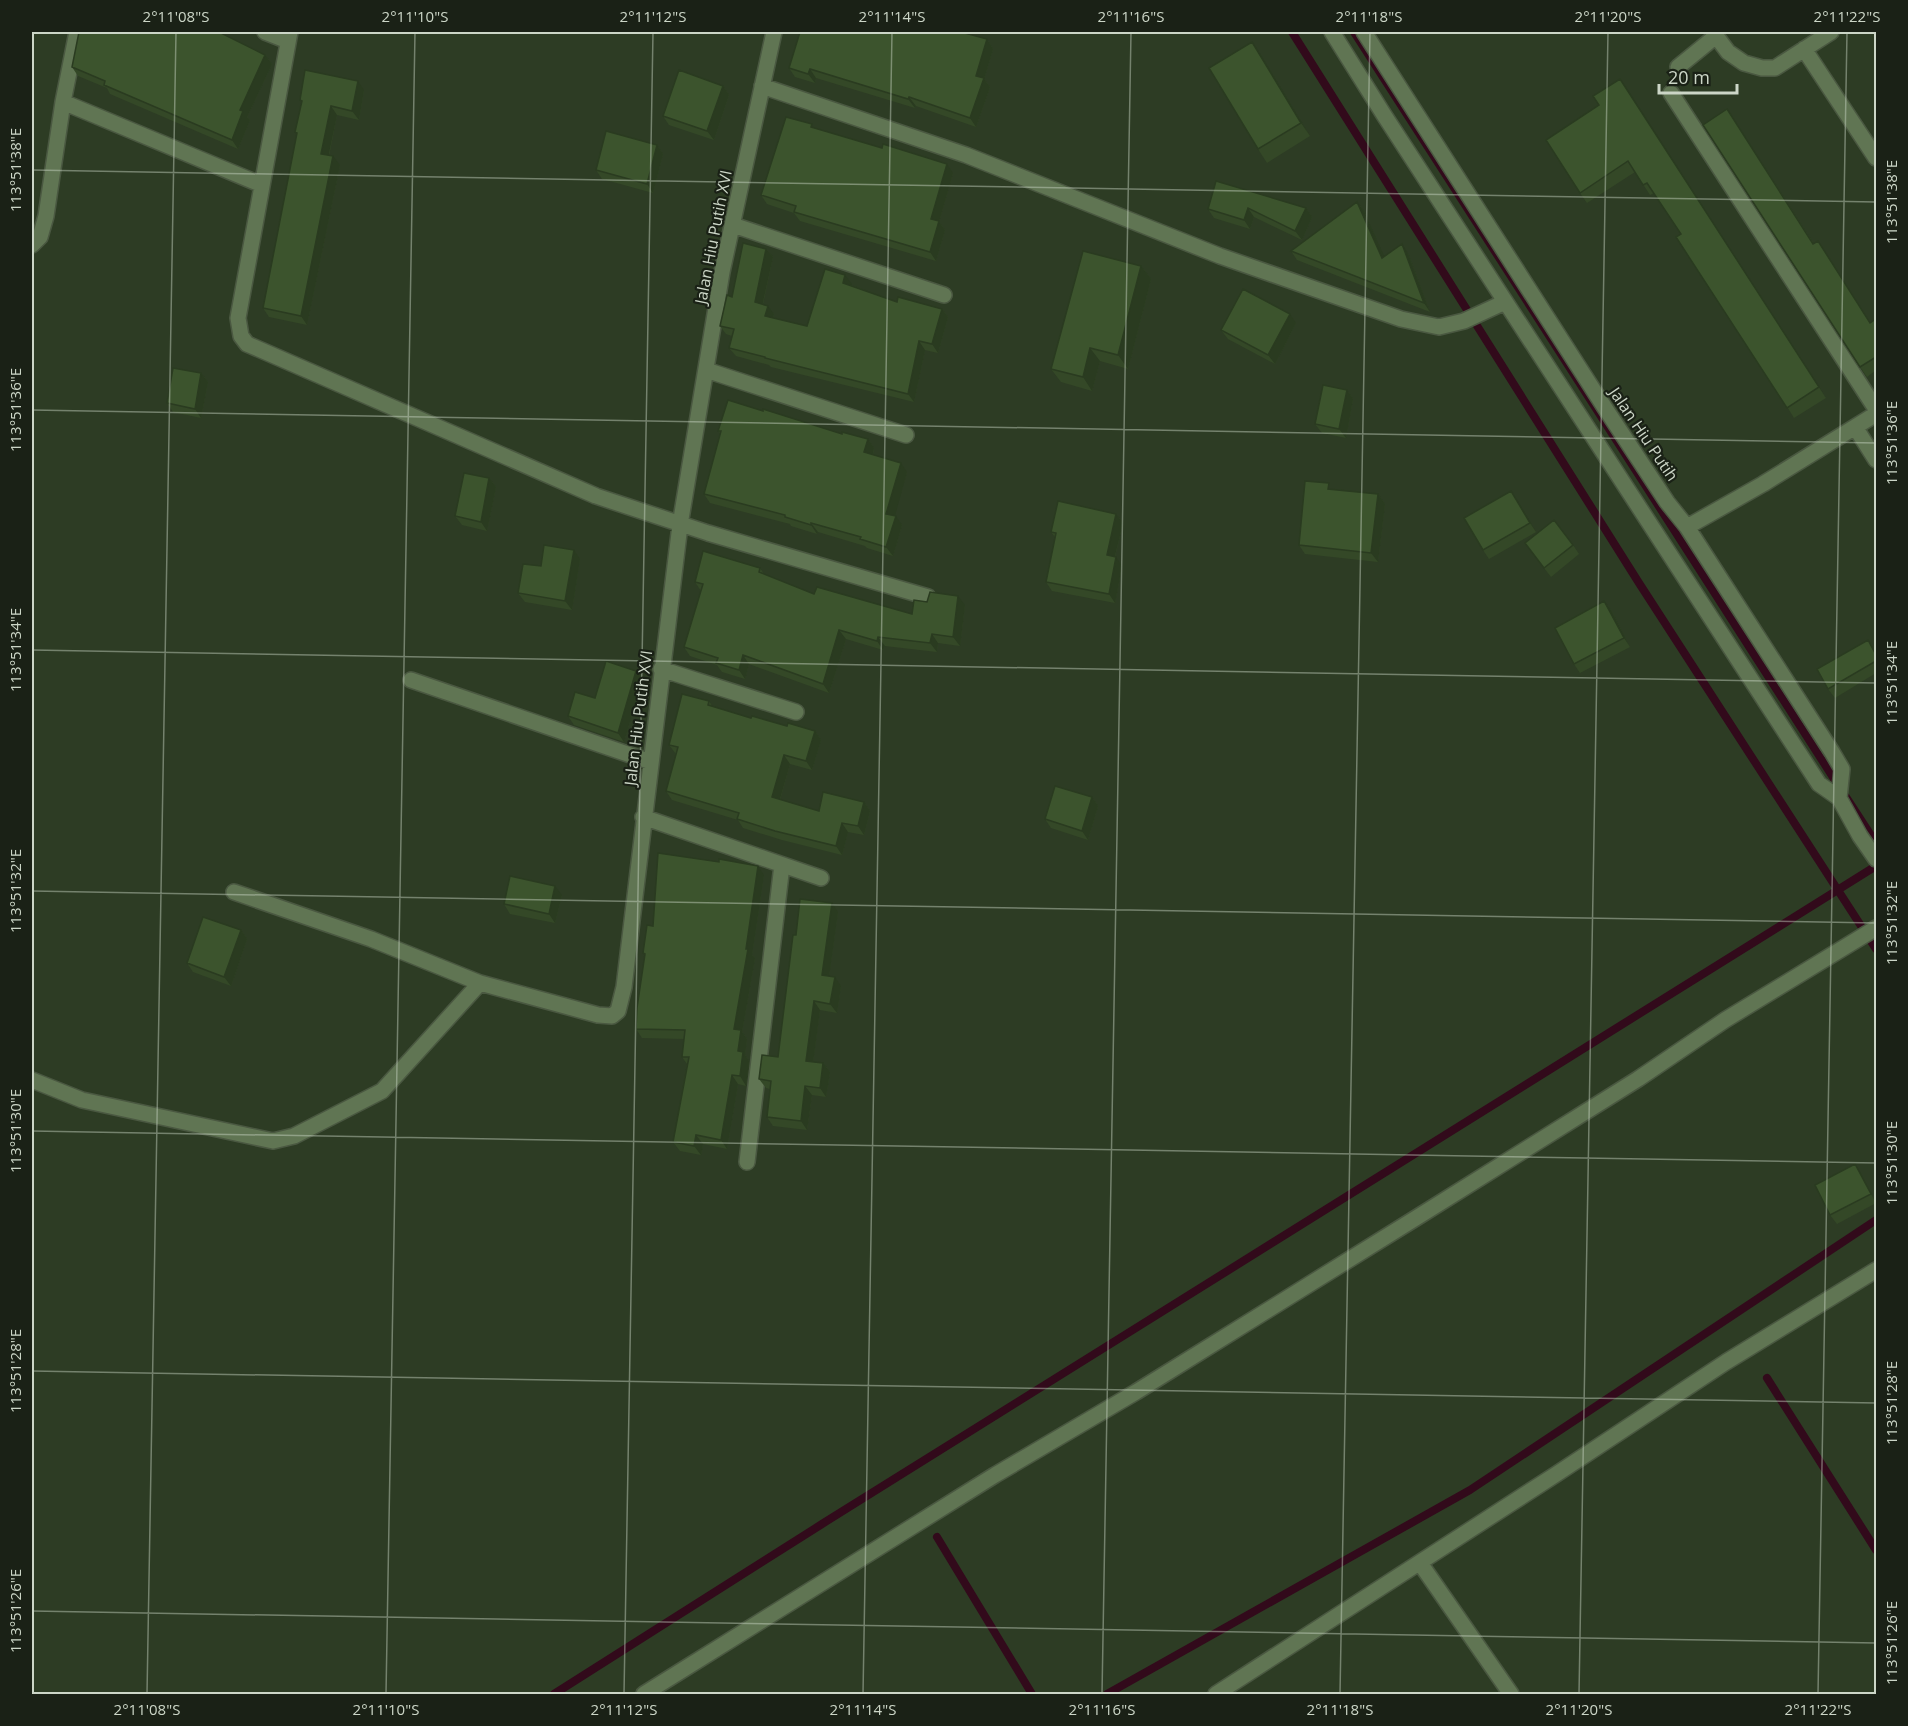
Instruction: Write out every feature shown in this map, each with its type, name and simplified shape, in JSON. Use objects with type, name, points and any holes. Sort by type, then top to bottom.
[{"type":"street","points":[[32,244],[40,237],[45,216],[77,32]]},
{"type":"street","points":[[265,32],[289,36],[238,318],[241,336],[247,344],[596,496],[680,525],[928,597]]},
{"type":"street","name":"Jalan Hiu Putih XVI","points":[[234,892],[371,939],[480,983],[598,1015],[612,1016],[618,1011],[624,987],[680,525],[722,272],[774,32]]},
{"type":"street","points":[[1332,32],[1819,784],[1839,798],[1876,859]]},
{"type":"street","name":"Jalan Hiu Putih","points":[[1365,32],[1605,408],[1667,502],[1687,527],[1842,769],[1839,798]]},
{"type":"street","points":[[1678,67],[1715,34],[1728,52],[1744,63],[1762,68],[1775,68],[1831,32]]},
{"type":"street","points":[[1804,49],[1876,158]]},
{"type":"street","points":[[762,86],[966,155],[1220,256],[1401,319],[1439,327],[1464,321],[1505,302]]},
{"type":"street","points":[[1671,93],[1876,409]]},
{"type":"street","points":[[63,102],[262,185]]},
{"type":"street","points":[[1409,153],[1433,139]]},
{"type":"street","points":[[733,225],[944,295]]},
{"type":"street","points":[[706,370],[906,435]]},
{"type":"street","points":[[1687,527],[1763,484],[1876,414]]},
{"type":"street","points":[[1855,428],[1876,460]]},
{"type":"street","points":[[661,669],[796,712]]},
{"type":"street","points":[[411,680],[651,762]]},
{"type":"street","points":[[643,817],[821,878]]},
{"type":"street","points":[[747,1162],[782,865]]},
{"type":"street","points":[[644,1695],[995,1475],[1136,1392],[1416,1218],[1628,1086],[1725,1020],[1876,928]]},
{"type":"street","points":[[32,1080],[82,1100],[273,1142],[294,1136],[382,1091],[480,983]]},
{"type":"street","points":[[1215,1695],[1726,1362],[1876,1270]]},
{"type":"street","points":[[1420,1563],[1510,1695]]},
{"type":"building","points":[[79,32],[219,32],[265,55],[240,110],[243,111],[232,140],[104,85],[105,81],[72,67]]},
{"type":"building","points":[[800,32],[961,32],[987,39],[976,76],[984,78],[970,118],[909,97],[908,99],[810,69],[808,74],[789,68]]},
{"type":"building","points":[[1252,42],[1301,123],[1258,149],[1209,68]]},
{"type":"building","points":[[305,70],[358,81],[352,111],[331,106],[321,154],[333,156],[301,316],[263,308],[297,133],[295,132],[302,101],[300,100]]},
{"type":"building","points":[[679,70],[723,86],[707,131],[663,116]]},
{"type":"building","points":[[1620,79],[1819,387],[1787,408],[1676,237],[1681,234],[1647,183],[1643,185],[1628,161],[1580,193],[1546,140],[1599,105],[1593,96]]},
{"type":"building","points":[[1727,109],[1813,244],[1818,241],[1870,323],[1876,319],[1876,357],[1860,367],[1703,125]]},
{"type":"building","points":[[786,117],[812,124],[811,127],[882,148],[883,144],[947,164],[931,219],[939,221],[930,252],[794,212],[796,206],[761,195]]},
{"type":"building","points":[[606,131],[657,145],[647,184],[596,170]]},
{"type":"building","points":[[1216,181],[1306,208],[1295,231],[1248,208],[1244,220],[1208,209]]},
{"type":"building","points":[[1357,202],[1382,258],[1402,244],[1424,303],[1291,251]]},
{"type":"building","points":[[743,243],[766,249],[755,302],[768,306],[765,316],[807,326],[825,269],[845,275],[843,283],[897,302],[898,297],[942,309],[932,344],[919,341],[908,394],[729,348],[734,329],[720,326],[727,295],[732,297]]},
{"type":"building","points":[[1083,251],[1141,266],[1118,355],[1090,348],[1083,377],[1051,369]]},
{"type":"building","points":[[1243,289],[1290,314],[1268,355],[1221,330]]},
{"type":"building","points":[[173,368],[201,373],[195,409],[167,403]]},
{"type":"building","points":[[1323,385],[1347,390],[1339,429],[1315,424]]},
{"type":"building","points":[[728,400],[842,434],[842,432],[868,439],[864,452],[901,463],[886,514],[896,516],[886,547],[860,539],[861,537],[704,494],[721,431],[718,431]]},
{"type":"building","points":[[464,473],[489,478],[481,522],[455,516]]},
{"type":"building","points":[[1305,481],[1329,483],[1328,489],[1378,494],[1371,553],[1299,545]]},
{"type":"building","points":[[1511,491],[1530,523],[1483,550],[1464,518]]},
{"type":"building","points":[[1058,501],[1116,514],[1107,555],[1116,557],[1109,594],[1046,582],[1056,533],[1051,532]]},
{"type":"building","points":[[1554,520],[1573,545],[1544,568],[1525,543]]},
{"type":"building","points":[[544,545],[574,550],[565,601],[518,593],[523,564],[541,566]]},
{"type":"building","points":[[703,551],[760,568],[759,572],[814,594],[817,587],[912,614],[914,600],[927,602],[930,592],[958,596],[953,637],[932,634],[930,643],[878,637],[877,641],[839,630],[823,684],[743,655],[739,670],[716,663],[718,658],[684,647],[703,584],[695,582]]},
{"type":"building","points":[[1604,601],[1624,638],[1574,664],[1555,628]]},
{"type":"building","points":[[1868,640],[1876,655],[1876,661],[1828,689],[1817,669]]},
{"type":"building","points":[[606,661],[636,671],[618,733],[568,716],[575,692],[595,698]]},
{"type":"building","points":[[682,694],[709,701],[708,705],[751,718],[752,716],[787,726],[788,723],[815,731],[806,761],[784,755],[772,797],[819,811],[823,792],[864,802],[858,826],[842,823],[836,846],[737,819],[739,813],[666,791],[678,747],[669,745]]},
{"type":"building","points":[[1055,786],[1092,797],[1082,831],[1045,819]]},
{"type":"building","points":[[658,853],[719,862],[719,859],[758,866],[746,949],[748,949],[734,1029],[741,1030],[738,1051],[743,1052],[740,1076],[732,1075],[721,1140],[696,1135],[694,1146],[673,1142],[689,1057],[682,1057],[685,1030],[636,1029],[647,925],[653,926]]},
{"type":"building","points":[[510,876],[555,886],[549,914],[504,904]]},
{"type":"building","points":[[800,899],[832,903],[822,975],[835,977],[830,1004],[814,1001],[806,1061],[823,1063],[820,1088],[805,1086],[801,1121],[767,1117],[771,1081],[759,1079],[762,1055],[778,1057],[793,935],[796,935]]},
{"type":"building","points":[[203,917],[241,930],[224,977],[187,963]]},
{"type":"building","points":[[1855,1164],[1871,1194],[1830,1215],[1815,1185]]},
{"type":"waterway","points":[[1292,32],[1639,583],[1876,949]]},
{"type":"waterway","points":[[1354,32],[1838,785]]},
{"type":"waterway","points":[[1846,797],[1876,843]]},
{"type":"waterway","points":[[554,1694],[822,1524],[1876,866]]},
{"type":"waterway","points":[[1107,1694],[1470,1490],[1876,1220]]},
{"type":"waterway","points":[[1767,1378],[1876,1550]]},
{"type":"waterway","points":[[937,1537],[1032,1694]]}]
